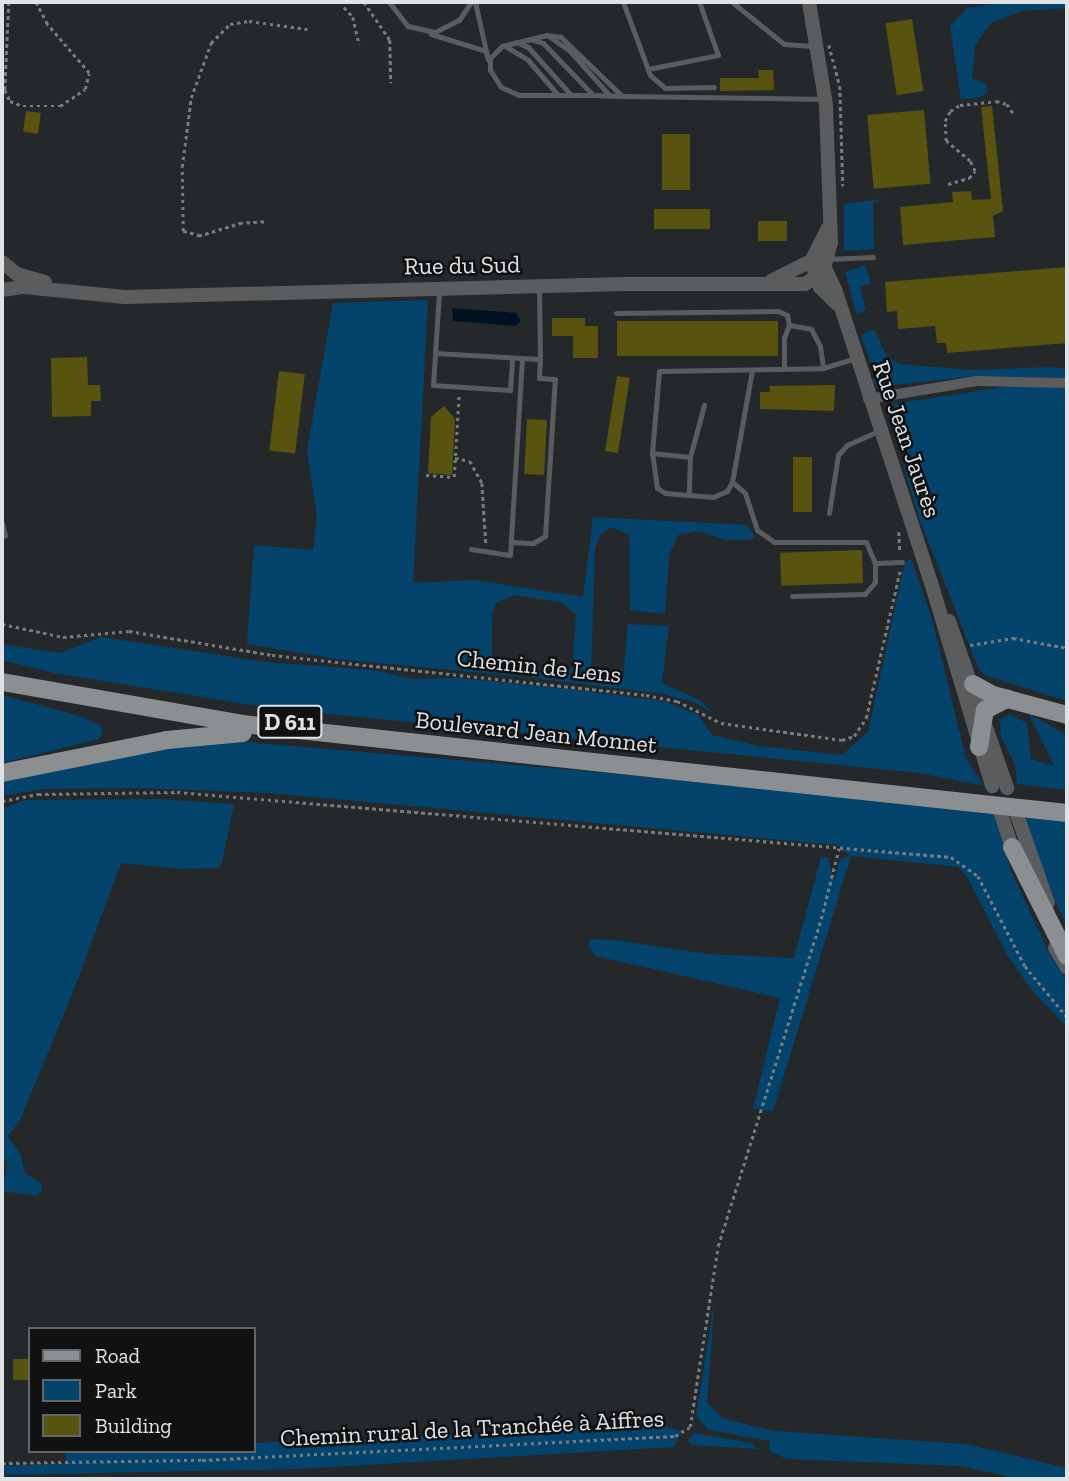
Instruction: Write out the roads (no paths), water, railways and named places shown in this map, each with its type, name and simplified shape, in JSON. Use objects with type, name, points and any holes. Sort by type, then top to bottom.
[{"type":"main road","name":"Boulevard Jean Monnet","points":[[2,674],[258,718],[1067,805]]},
{"type":"main road","name":"Boulevard Jean Monnet","points":[[2,682],[200,718],[579,762],[1067,813]]},
{"type":"main road","points":[[973,684],[1007,699],[1067,715]]},
{"type":"main road","points":[[979,747],[983,715],[1007,699]]},
{"type":"main road","points":[[2,773],[167,740],[232,733],[579,762]]},
{"type":"main road","points":[[1012,847],[1067,956]]},
{"type":"street","name":"Rue Jean Jaurès","points":[[809,2],[821,40],[825,99],[828,228],[819,275]]},
{"type":"street","name":"Rue Jean Jaurès","points":[[828,228],[811,261],[837,304],[915,532],[992,786]]},
{"type":"street","name":"Rue du Sud","points":[[770,282],[811,261]]},
{"type":"street","name":"Rue du Sud","points":[[2,262],[17,274],[46,282],[154,294]]},
{"type":"street","name":"Rue du Sud","points":[[2,290],[24,287],[99,296],[770,282],[819,275]]},
{"type":"street","points":[[868,399],[977,381],[1067,383]]},
{"type":"street","name":"Rue Jean Jaurès","points":[[933,589],[973,684],[1007,788]]},
{"type":"street","points":[[1001,814],[1041,919],[1067,968]]},
{"type":"street","points":[[1017,815],[1046,898],[1067,941]]},
{"type":"lane","points":[[389,2],[397,18],[421,31],[486,51]]},
{"type":"lane","points":[[421,31],[448,28],[459,20],[473,2]]},
{"type":"lane","points":[[473,2],[490,70],[501,87],[519,95],[825,99]]},
{"type":"lane","points":[[623,2],[648,69],[665,88],[714,87]]},
{"type":"lane","points":[[648,69],[719,55],[699,2]]},
{"type":"lane","points":[[732,2],[784,44],[821,40]]},
{"type":"lane","points":[[490,70],[490,58],[502,46],[547,35],[575,45],[622,96]]},
{"type":"lane","points":[[547,35],[570,51],[611,96]]},
{"type":"lane","points":[[530,39],[543,43],[593,95]]},
{"type":"lane","points":[[516,42],[528,47],[571,95]]},
{"type":"lane","points":[[502,46],[514,48],[528,60],[559,95]]},
{"type":"lane","points":[[819,275],[873,257]]},
{"type":"lane","points":[[511,542],[533,543],[545,536],[555,379],[539,378],[539,286]]},
{"type":"lane","points":[[439,288],[433,386],[510,390],[512,358]]},
{"type":"lane","points":[[616,313],[778,311],[786,315],[789,325],[784,338],[784,369]]},
{"type":"lane","points":[[789,325],[811,329],[820,346],[823,368]]},
{"type":"lane","points":[[435,353],[540,359]]},
{"type":"lane","points":[[471,549],[510,555],[522,358]]},
{"type":"lane","points":[[752,370],[732,482],[721,495],[689,495],[657,488],[652,453],[659,371],[823,368],[855,358]]},
{"type":"lane","points":[[689,495],[690,457],[704,405]]},
{"type":"lane","points":[[829,513],[838,455],[846,445],[879,431]]},
{"type":"lane","points":[[652,453],[690,457]]},
{"type":"lane","points":[[732,482],[745,493],[757,530],[766,540],[866,542],[875,563],[875,582],[865,594],[792,596]]},
{"type":"lane","points":[[2,523],[5,536]]},
{"type":"lane","points":[[875,563],[902,562]]}]
